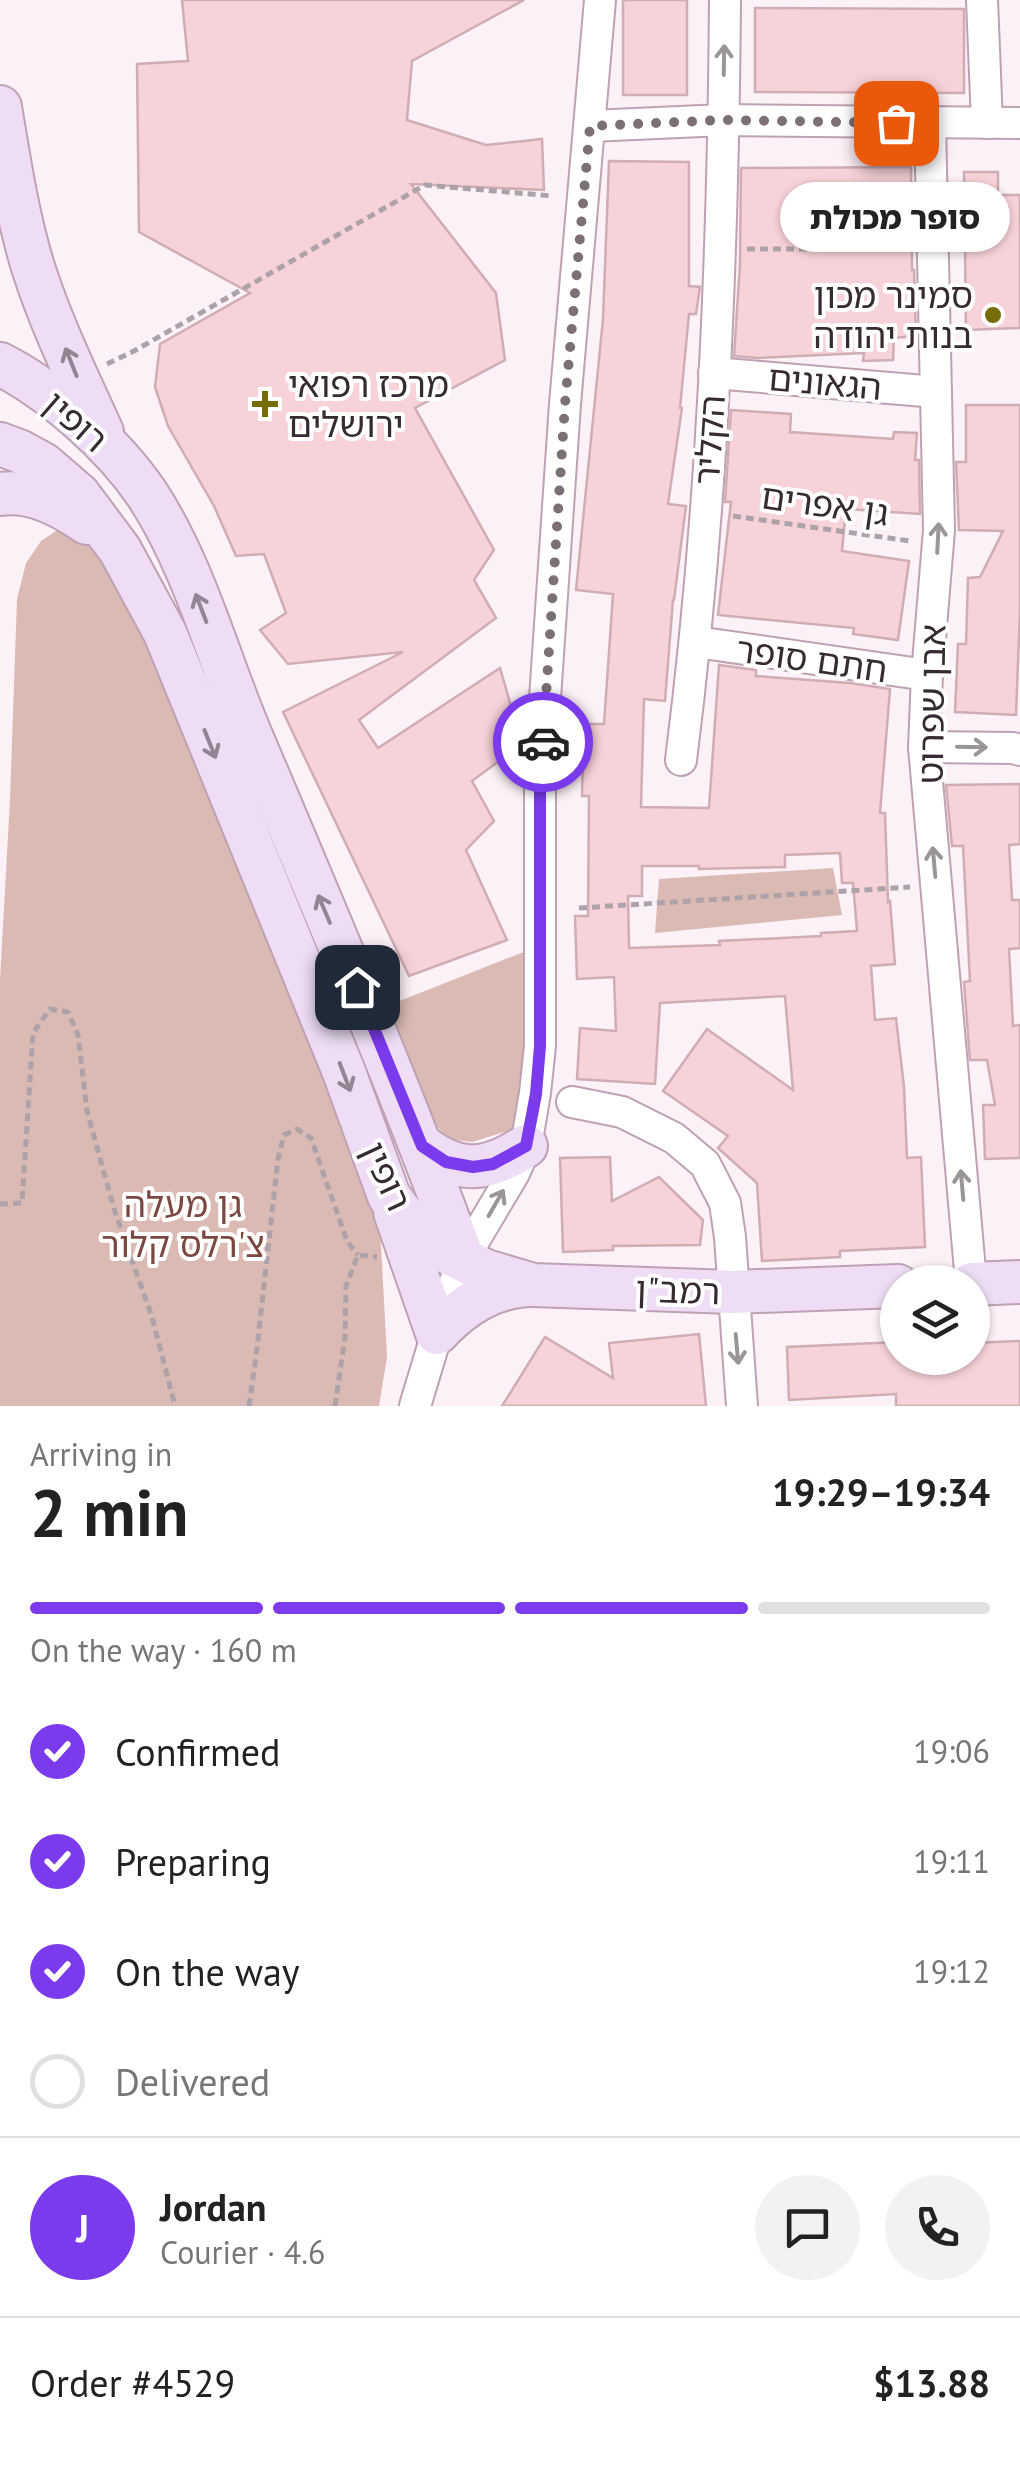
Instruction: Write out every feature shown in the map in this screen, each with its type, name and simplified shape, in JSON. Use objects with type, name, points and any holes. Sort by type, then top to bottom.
[{"type":"street","points":[[415,1406],[464,1260],[526,1146],[536,1094],[540,1046],[540,772],[565,404],[600,0]]},
{"type":"street","name":"הקליר","points":[[681,760],[696,642],[714,373],[725,0]]},
{"type":"street","points":[[982,0],[987,124]]},
{"type":"street","points":[[0,107],[33,267],[111,451]]},
{"type":"street","points":[[590,126],[724,120],[1020,123]]},
{"type":"street","name":"אבן שפרוט","points":[[930,124],[938,544],[924,747],[970,1265]]},
{"type":"street","name":"רופין","points":[[0,364],[59,404],[111,451],[144,490],[166,526],[422,1146],[464,1260]]},
{"type":"street","name":"הגאונים","points":[[714,373],[936,392]]},
{"type":"street","name":"רופין","points":[[0,444],[44,464],[79,495],[120,550],[165,633],[344,1072],[389,1196],[423,1238],[464,1260]]},
{"type":"street","points":[[0,494],[14,492],[53,502],[92,526],[120,550]]},
{"type":"street","name":"חתם סופר","points":[[696,642],[927,675]]},
{"type":"street","points":[[924,747],[1020,750]]},
{"type":"street","points":[[572,1102],[622,1112],[674,1138],[705,1164],[725,1203],[742,1406]]},
{"type":"street","points":[[422,1146],[446,1162],[473,1167],[493,1164],[526,1146]]},
{"type":"street","points":[[389,1196],[437,1334]]},
{"type":"street","name":"רמב\"ן","points":[[464,1260],[533,1285],[732,1292],[880,1287]]},
{"type":"street","points":[[990,1283],[1020,1282]]},
{"type":"street","points":[[437,1334],[452,1317],[480,1299],[511,1286],[533,1285]]},
{"type":"path","points":[[78,378],[134,351],[424,184],[583,199]]},
{"type":"path","points":[[768,248],[933,250]]},
{"type":"path","name":"גן אפרים","points":[[705,512],[938,544]]},
{"type":"path","points":[[579,908],[936,885]]},
{"type":"path","points":[[0,1204],[22,1204],[33,1033],[50,1008],[68,1012],[78,1035],[87,1110],[114,1209],[152,1317],[175,1406]]},
{"type":"path","points":[[249,1406],[284,1135],[296,1128],[311,1138],[347,1242],[358,1255],[410,1259]]},
{"type":"path","points":[[335,1406],[345,1337],[346,1286],[358,1255]]},
{"type":"green space","name":"גן מעלה צ'רלס קלור","points":[[59,529],[79,536],[115,561],[235,840],[380,1227],[387,1357],[379,1406],[0,1406],[0,980],[17,599],[26,563],[41,541]]},
{"type":"green space","points":[[833,868],[842,915],[655,933],[659,879]]},
{"type":"green space","points":[[526,951],[529,1069],[520,1127],[472,1142],[446,1139],[429,1114],[382,1008]]},
{"type":"building","points":[[182,0],[524,0],[412,61],[407,120],[486,145],[542,139],[544,190],[411,184],[496,293],[505,360],[415,408],[494,550],[474,580],[496,618],[359,720],[378,748],[500,668],[522,744],[472,781],[494,821],[466,850],[507,940],[409,976],[283,712],[403,652],[288,664],[260,630],[286,613],[264,554],[236,556],[214,506],[168,426],[155,387],[160,344],[250,293],[139,232],[137,64],[188,61]]},
{"type":"building","points":[[623,0],[687,0],[687,95],[623,95]]},
{"type":"building","points":[[755,8],[964,9],[964,93],[755,92]]},
{"type":"building","points":[[609,161],[689,162],[689,286],[700,287],[696,314],[689,314],[682,408],[668,504],[686,506],[665,701],[644,699],[641,807],[709,808],[719,665],[756,670],[756,676],[890,689],[880,813],[885,813],[895,964],[871,966],[875,1020],[896,1018],[907,1158],[921,1157],[925,1247],[840,1251],[840,1257],[762,1261],[757,1183],[718,1148],[728,1136],[663,1091],[707,1029],[793,1090],[785,996],[660,1003],[655,1084],[577,1079],[580,1028],[616,1031],[614,977],[577,979],[575,916],[588,916],[589,796],[582,796],[584,724],[604,724],[613,594],[576,590],[603,319]],"holes":[[[840,853],[842,883],[853,883],[857,931],[719,941],[720,945],[629,948],[628,896],[642,896],[642,866],[785,867],[785,855]]]},
{"type":"building","points":[[911,167],[916,336],[894,338],[893,360],[863,361],[864,353],[734,356],[741,168]]},
{"type":"building","points":[[964,172],[998,172],[998,195],[1020,195],[1020,328],[966,330]]},
{"type":"building","points":[[966,405],[1020,405],[1016,715],[955,712],[958,644],[966,644],[968,578],[980,577],[1003,531],[959,530],[956,462],[966,462]]},
{"type":"building","points":[[731,410],[791,414],[790,432],[893,439],[894,432],[917,433],[920,514],[846,509],[842,551],[909,561],[898,640],[853,634],[854,628],[718,615],[731,502],[725,502]]},
{"type":"building","points":[[1020,784],[1020,844],[1009,845],[1012,900],[1020,900],[1020,948],[1009,949],[1013,1026],[1020,1025],[1020,1158],[985,1159],[983,1105],[995,1105],[987,1060],[970,1060],[964,982],[970,981],[963,846],[952,846],[946,785]]},
{"type":"building","points":[[610,1157],[612,1201],[659,1177],[703,1220],[700,1245],[613,1246],[613,1250],[563,1252],[560,1158]]},
{"type":"building","points":[[699,1334],[706,1406],[502,1406],[545,1337],[613,1378],[609,1343]]},
{"type":"building","points":[[1020,1341],[1020,1406],[896,1406],[896,1394],[789,1400],[787,1347],[880,1343],[880,1375],[990,1375],[990,1342]]},
{"type":"way so far","points":[[543,742],[565,404],[590,126],[724,120],[896,123]]},
{"type":"place","name":"סופר מכולת","points":[[896,123]]},
{"type":"place","name":"סמינר מכון בנות יהודה","points":[[993,315]]},
{"type":"place","name":"מרכז רפואי ירושלים","points":[[265,404]]},
{"type":"route","points":[[357,987],[422,1146],[446,1162],[473,1167],[493,1164],[526,1146],[540,1046],[543,742]]}]
